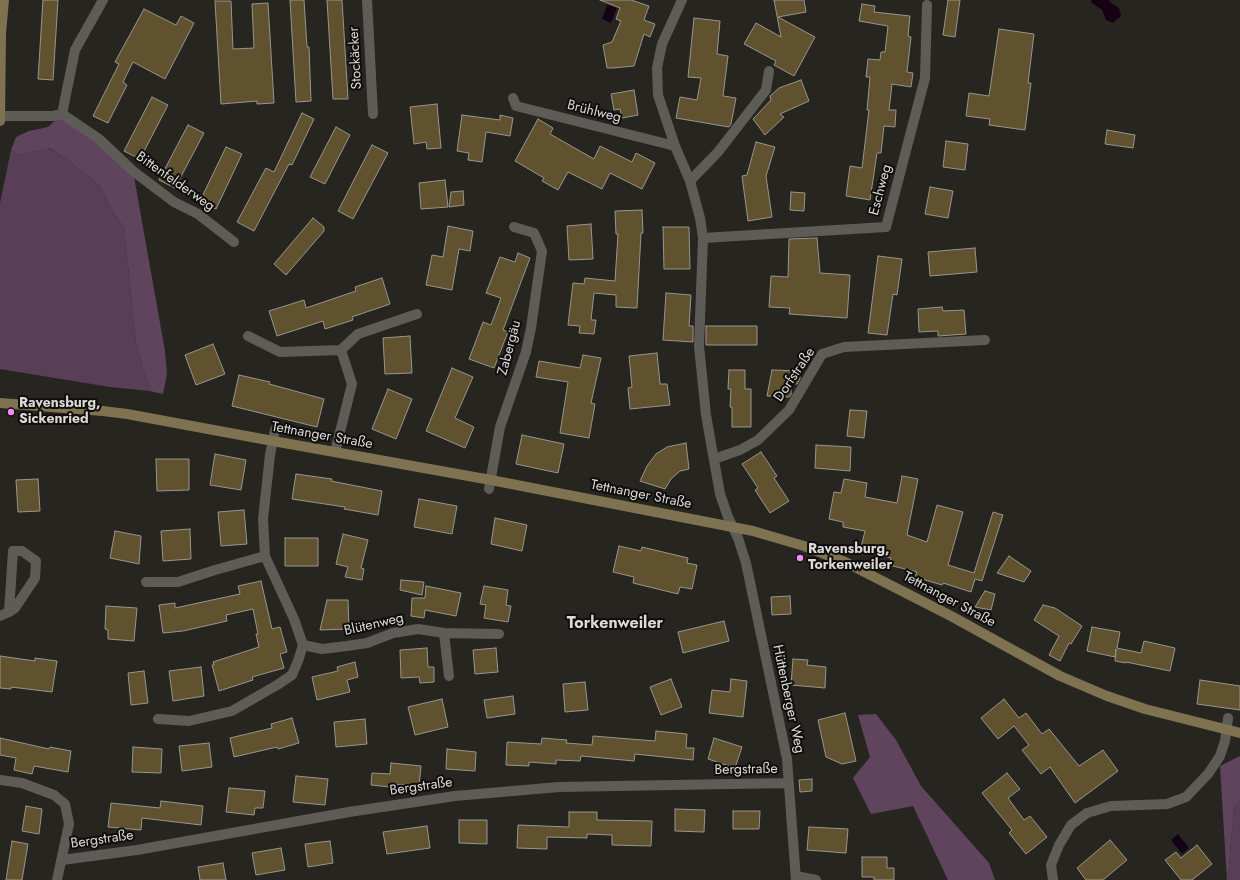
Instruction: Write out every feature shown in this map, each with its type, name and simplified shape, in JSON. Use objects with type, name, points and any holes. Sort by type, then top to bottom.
[{"type":"street","points":[[4,0],[0,32],[0,119],[53,116],[62,114],[75,50],[103,0]]},
{"type":"street","name":"Stockäcker","points":[[367,0],[373,114]]},
{"type":"street","points":[[682,0],[662,44],[657,68],[658,95],[675,146],[690,181],[700,218],[703,238],[699,346],[706,415],[720,494],[733,527]]},
{"type":"street","name":"Eschweg","points":[[703,238],[886,227],[925,78],[927,5]]},
{"type":"street","points":[[690,181],[718,152],[766,90],[769,71]]},
{"type":"street","name":"Brühlweg","points":[[513,98],[516,106],[675,146]]},
{"type":"street","name":"Bittenfelderweg","points":[[62,114],[99,139],[133,171],[174,202],[198,214],[234,242]]},
{"type":"street","name":"Zabergäu","points":[[490,484],[500,427],[526,352],[542,251],[534,233],[514,227]]},
{"type":"street","points":[[248,336],[280,352],[341,350],[358,334],[417,314]]},
{"type":"street","name":"Dorfstraße","points":[[714,458],[740,450],[758,440],[789,410],[822,354],[844,347],[985,340]]},
{"type":"street","points":[[335,452],[352,384],[341,350]]},
{"type":"street","name":"Tettnanger Straße","points":[[0,403],[103,410],[273,442],[335,452],[490,484],[753,531],[804,546],[845,562],[944,612],[1060,676],[1107,696],[1145,709],[1240,733]]},
{"type":"street","points":[[158,720],[189,721],[232,711],[292,675],[303,645],[294,620],[265,556],[263,520],[270,455],[275,430]]},
{"type":"street","name":"Hüttenberger Weg","points":[[733,527],[746,563],[787,759],[796,878]]},
{"type":"street","points":[[13,551],[22,551],[36,561],[35,578],[15,608],[5,614],[13,551]]},
{"type":"street","points":[[146,582],[178,582],[265,556]]},
{"type":"street","name":"Blütenweg","points":[[303,645],[322,649],[347,646],[368,643],[393,633],[418,629],[444,633],[499,634]]},
{"type":"street","points":[[444,633],[449,676]]},
{"type":"street","points":[[1053,880],[1051,865],[1059,845],[1070,825],[1087,813],[1111,806],[1167,804],[1186,797],[1208,774],[1220,756],[1225,741],[1228,718]]},
{"type":"street","points":[[0,780],[22,783],[54,795],[65,804],[69,824],[57,880]]},
{"type":"street","name":"Bergstraße","points":[[62,860],[136,850],[349,812],[455,796],[559,787],[788,783]]},
{"type":"street","points":[[796,878],[816,880]]},
{"type":"shaded area","points":[[1091,0],[1109,0],[1119,8],[1121,16],[1113,23],[1106,20],[1102,10],[1092,3]]},
{"type":"shaded area","points":[[607,5],[617,8],[611,23],[602,19]]},
{"type":"shaded area","points":[[62,114],[133,171],[165,351],[167,374],[163,394],[150,391],[136,344],[124,227],[112,210],[100,186],[67,159],[49,148],[21,155],[11,150],[16,137],[29,131],[48,127]]},
{"type":"shaded area","points":[[48,148],[67,159],[100,186],[112,210],[124,227],[136,344],[150,391],[110,387],[0,369],[0,203],[11,150],[21,155]]},
{"type":"shaded area","points":[[876,714],[896,740],[921,786],[989,863],[995,880],[948,880],[913,806],[871,814],[853,778],[870,757],[858,715]]},
{"type":"shaded area","points":[[1240,756],[1240,801],[1234,805],[1227,880],[1220,766]]},
{"type":"shaded area","points":[[1240,801],[1240,880],[1228,880],[1234,805]]},
{"type":"shaded area","points":[[1178,834],[1189,848],[1182,854],[1171,840]]},
{"type":"building","points":[[43,0],[58,0],[53,80],[38,79]]},
{"type":"building","points":[[290,0],[304,0],[307,47],[309,47],[311,101],[296,102]]},
{"type":"building","points":[[327,0],[342,0],[348,99],[333,99]]},
{"type":"building","points":[[600,0],[631,0],[649,6],[644,20],[655,24],[650,37],[644,34],[634,66],[607,68],[603,45],[612,42],[621,21],[616,19],[620,8]]},
{"type":"building","points":[[774,0],[804,0],[806,12],[778,17],[815,37],[794,76],[774,65],[776,61],[744,44],[756,23],[781,37]]},
{"type":"building","points":[[948,0],[960,0],[955,37],[943,35]]},
{"type":"building","points":[[215,1],[231,1],[233,49],[254,48],[252,4],[268,3],[274,103],[257,104],[257,101],[221,104]]},
{"type":"building","points":[[862,4],[875,6],[874,12],[910,16],[908,36],[911,37],[907,72],[913,73],[911,87],[892,84],[889,110],[896,110],[895,127],[884,126],[881,153],[877,153],[870,200],[846,196],[850,166],[862,168],[869,110],[867,110],[870,77],[866,77],[868,59],[880,60],[881,52],[885,52],[888,26],[859,21]]},
{"type":"building","points":[[144,9],[176,25],[181,16],[194,23],[165,79],[133,62],[123,82],[127,85],[108,123],[93,116],[119,64],[115,62]]},
{"type":"building","points":[[694,18],[720,21],[717,54],[728,56],[723,96],[736,98],[731,124],[729,127],[676,118],[680,97],[697,100],[701,78],[688,77]]},
{"type":"building","points":[[999,29],[1034,34],[1028,83],[1031,83],[1025,130],[989,125],[990,119],[966,116],[969,93],[989,96]]},
{"type":"building","points":[[801,80],[809,101],[780,114],[784,117],[765,135],[753,119],[771,100],[770,96],[779,88]]},
{"type":"building","points":[[634,90],[638,115],[622,118],[620,109],[614,110],[611,94]]},
{"type":"building","points":[[152,97],[168,105],[140,159],[124,151]]},
{"type":"building","points":[[437,104],[441,148],[427,149],[426,142],[414,144],[410,107]]},
{"type":"building","points":[[302,113],[314,119],[292,165],[289,164],[254,231],[237,222],[266,168],[274,172]]},
{"type":"building","points":[[462,115],[500,120],[500,115],[513,118],[510,136],[486,132],[482,162],[468,160],[469,153],[457,151]]},
{"type":"building","points":[[538,119],[553,128],[550,134],[594,159],[600,146],[632,162],[636,153],[655,163],[642,189],[610,173],[602,189],[568,172],[558,190],[542,181],[544,178],[515,161]]},
{"type":"building","points":[[188,125],[204,133],[175,188],[159,180]]},
{"type":"building","points":[[336,127],[350,135],[325,184],[310,177]]},
{"type":"building","points":[[1107,130],[1135,135],[1133,148],[1105,144]]},
{"type":"building","points":[[946,141],[968,144],[965,170],[943,167]]},
{"type":"building","points":[[756,142],[775,147],[766,176],[772,217],[748,221],[742,176],[747,175]]},
{"type":"building","points":[[372,145],[388,153],[353,219],[338,211]]},
{"type":"building","points":[[226,147],[242,154],[216,209],[200,201]]},
{"type":"building","points":[[445,180],[448,207],[421,209],[419,183]]},
{"type":"building","points":[[930,187],[953,191],[948,218],[925,214]]},
{"type":"building","points":[[463,191],[464,205],[449,207],[451,192]]},
{"type":"building","points":[[791,192],[805,193],[804,211],[790,210]]},
{"type":"building","points":[[642,210],[643,233],[641,233],[637,308],[616,307],[616,295],[594,293],[591,320],[596,320],[594,334],[579,333],[580,326],[568,325],[573,283],[584,284],[585,278],[615,281],[618,234],[616,234],[615,211]]},
{"type":"building","points":[[313,218],[324,227],[324,231],[286,275],[274,264]]},
{"type":"building","points":[[591,224],[593,259],[569,260],[567,226]]},
{"type":"building","points":[[448,226],[473,231],[470,251],[459,249],[452,290],[426,285],[432,255],[443,257]]},
{"type":"building","points":[[663,227],[689,227],[690,269],[664,269]]},
{"type":"building","points":[[817,238],[820,273],[850,275],[847,318],[789,314],[790,308],[769,307],[771,276],[788,277],[789,239]]},
{"type":"building","points":[[975,248],[977,272],[930,276],[928,252]]},
{"type":"building","points":[[518,253],[530,258],[503,330],[508,332],[494,368],[469,359],[483,322],[491,325],[501,298],[486,293],[500,257],[515,262]]},
{"type":"building","points":[[878,256],[902,259],[897,295],[893,294],[887,335],[868,333]]},
{"type":"building","points":[[382,278],[390,304],[352,317],[353,320],[325,329],[323,321],[277,336],[269,311],[304,300],[306,308],[356,291],[355,287]]},
{"type":"building","points":[[666,293],[691,295],[689,326],[693,326],[693,342],[663,340]]},
{"type":"building","points":[[942,307],[943,311],[964,310],[966,334],[938,336],[938,331],[919,332],[918,309]]},
{"type":"building","points":[[706,326],[757,326],[757,345],[706,345]]},
{"type":"building","points":[[410,336],[412,373],[385,374],[383,338]]},
{"type":"building","points":[[213,344],[225,374],[196,385],[185,355]]},
{"type":"building","points":[[657,353],[660,384],[667,384],[670,405],[630,409],[628,388],[632,387],[629,356]]},
{"type":"building","points":[[583,355],[601,358],[591,403],[595,404],[589,438],[560,433],[568,382],[536,377],[539,361],[580,368]]},
{"type":"building","points":[[452,368],[473,377],[455,418],[474,427],[465,448],[426,431]]},
{"type":"building","points":[[729,370],[745,370],[745,389],[751,389],[751,427],[732,427],[732,407],[730,407],[731,389],[728,389]]},
{"type":"building","points":[[772,370],[800,371],[800,379],[797,384],[791,384],[791,395],[789,397],[767,396]]},
{"type":"building","points":[[239,375],[270,382],[269,384],[324,399],[317,427],[232,406]]},
{"type":"building","points":[[388,389],[412,399],[396,439],[372,429]]},
{"type":"building","points":[[850,410],[867,411],[864,438],[847,436]]},
{"type":"building","points":[[522,435],[564,444],[558,473],[516,464]]},
{"type":"building","points":[[686,443],[689,469],[680,471],[671,479],[665,489],[640,481],[647,466],[656,454],[667,447]]},
{"type":"building","points":[[816,445],[851,447],[850,471],[815,468]]},
{"type":"building","points":[[761,452],[777,476],[774,478],[789,501],[770,513],[755,490],[758,488],[742,464]]},
{"type":"building","points":[[215,454],[246,460],[241,490],[210,485]]},
{"type":"building","points":[[156,459],[189,459],[189,490],[157,491]]},
{"type":"building","points":[[296,474],[332,479],[331,481],[382,491],[378,515],[344,509],[345,507],[292,499]]},
{"type":"building","points":[[902,476],[918,479],[907,535],[927,542],[937,505],[963,512],[948,565],[974,573],[993,512],[1003,515],[982,581],[975,579],[971,592],[943,583],[942,585],[915,577],[917,572],[889,565],[891,558],[860,551],[865,531],[843,527],[843,522],[829,519],[834,492],[841,493],[844,479],[867,483],[865,497],[897,503]]},
{"type":"building","points":[[38,479],[40,511],[18,512],[16,480]]},
{"type":"building","points":[[419,499],[457,506],[452,534],[414,527]]},
{"type":"building","points":[[244,510],[247,544],[221,546],[218,512]]},
{"type":"building","points":[[495,518],[527,525],[522,551],[491,544]]},
{"type":"building","points":[[190,529],[191,559],[163,561],[161,531]]},
{"type":"building","points":[[115,531],[141,536],[139,564],[110,558]]},
{"type":"building","points":[[343,534],[368,540],[361,568],[364,569],[362,580],[345,577],[348,567],[336,564]]},
{"type":"building","points":[[285,538],[318,538],[318,566],[285,566]]},
{"type":"building","points":[[619,546],[641,551],[642,547],[688,558],[687,563],[697,565],[692,589],[680,587],[678,594],[633,583],[634,577],[613,572]]},
{"type":"building","points":[[1009,556],[1031,571],[1024,582],[997,573]]},
{"type":"building","points":[[401,580],[424,582],[422,595],[400,590]]},
{"type":"building","points":[[261,581],[272,629],[280,627],[287,652],[280,654],[284,668],[252,677],[253,680],[219,691],[212,665],[214,665],[213,662],[259,647],[253,609],[226,615],[227,621],[183,631],[163,633],[159,605],[175,603],[175,608],[240,594],[238,586]]},
{"type":"building","points":[[426,586],[461,593],[456,616],[425,610],[424,618],[411,616],[412,598],[425,598]]},
{"type":"building","points":[[484,586],[508,590],[506,605],[511,606],[508,622],[484,618],[486,605],[480,604]]},
{"type":"building","points":[[985,591],[995,594],[991,610],[975,607]]},
{"type":"building","points":[[790,596],[791,614],[772,615],[771,597]]},
{"type":"building","points":[[327,600],[348,600],[349,629],[320,630]]},
{"type":"building","points":[[1043,605],[1055,608],[1082,626],[1071,644],[1069,643],[1060,661],[1049,655],[1059,636],[1034,620]]},
{"type":"building","points":[[106,606],[137,608],[134,641],[108,639],[108,630],[105,629]]},
{"type":"building","points":[[724,621],[729,641],[683,653],[678,632]]},
{"type":"building","points":[[1092,627],[1120,632],[1117,648],[1141,653],[1144,641],[1175,648],[1170,671],[1115,661],[1116,649],[1115,657],[1087,651]]},
{"type":"building","points":[[427,648],[428,667],[434,667],[434,682],[420,683],[419,677],[401,678],[400,650]]},
{"type":"building","points":[[496,648],[498,672],[475,674],[473,650]]},
{"type":"building","points":[[0,656],[35,661],[35,658],[57,661],[52,692],[11,687],[11,689],[0,688]]},
{"type":"building","points":[[793,659],[808,660],[807,665],[826,667],[825,688],[791,685]]},
{"type":"building","points":[[355,662],[358,677],[347,680],[350,692],[317,700],[312,677],[338,671],[337,667]]},
{"type":"building","points":[[201,667],[204,696],[173,701],[169,671]]},
{"type":"building","points":[[144,671],[148,703],[131,705],[128,673]]},
{"type":"building","points":[[671,679],[682,707],[661,715],[650,687]]},
{"type":"building","points":[[731,679],[747,681],[743,717],[709,713],[712,690],[730,692]]},
{"type":"building","points":[[1200,680],[1240,686],[1240,710],[1197,704]]},
{"type":"building","points":[[585,682],[588,710],[565,712],[563,684]]},
{"type":"building","points":[[513,696],[515,714],[487,718],[484,700]]},
{"type":"building","points":[[442,699],[448,727],[415,735],[408,707]]},
{"type":"building","points":[[1004,699],[1019,718],[1026,713],[1042,734],[1049,729],[1079,766],[1103,750],[1118,771],[1075,803],[1050,767],[1041,774],[1022,750],[1029,745],[1014,726],[998,739],[981,718]]},
{"type":"building","points":[[845,713],[856,761],[842,764],[826,757],[818,720]]},
{"type":"building","points":[[292,718],[299,743],[278,749],[277,747],[234,757],[230,738],[272,728],[271,724]]},
{"type":"building","points":[[365,719],[367,744],[336,747],[334,722]]},
{"type":"building","points":[[656,731],[687,734],[686,748],[694,748],[693,760],[635,754],[634,761],[581,756],[580,761],[556,760],[556,764],[529,762],[529,766],[506,765],[507,742],[541,744],[542,738],[567,740],[566,743],[592,745],[593,736],[655,741]]},
{"type":"building","points":[[0,738],[49,749],[50,747],[71,751],[68,772],[34,766],[32,774],[14,770],[16,758],[0,755]]},
{"type":"building","points":[[714,738],[742,747],[735,768],[708,759]]},
{"type":"building","points":[[209,743],[212,767],[182,771],[179,746]]},
{"type":"building","points":[[133,747],[162,749],[161,773],[132,772]]},
{"type":"building","points":[[447,749],[476,752],[475,771],[446,769]]},
{"type":"building","points":[[391,763],[421,766],[419,786],[391,784],[390,787],[371,785],[372,773],[390,774]]},
{"type":"building","points":[[1007,773],[1020,789],[1008,798],[1024,820],[1030,816],[1047,837],[1026,854],[1009,833],[1012,830],[982,793]]},
{"type":"building","points":[[296,776],[328,779],[325,805],[293,802]]},
{"type":"building","points":[[812,779],[812,791],[800,792],[799,780]]},
{"type":"building","points":[[229,788],[265,791],[263,808],[255,808],[254,815],[226,812]]},
{"type":"building","points":[[161,801],[203,806],[201,825],[142,818],[141,830],[108,827],[111,803],[160,808]]},
{"type":"building","points":[[26,806],[42,809],[39,834],[22,831]]},
{"type":"building","points":[[675,809],[705,810],[704,832],[675,831]]},
{"type":"building","points":[[733,811],[760,811],[759,829],[733,829]]},
{"type":"building","points":[[569,812],[597,812],[597,820],[652,821],[651,846],[612,845],[612,835],[587,834],[587,838],[547,837],[547,849],[517,848],[518,825],[569,827]]},
{"type":"building","points":[[459,820],[487,820],[487,844],[459,843]]},
{"type":"building","points":[[427,826],[430,848],[387,854],[383,832]]},
{"type":"building","points":[[809,827],[848,829],[846,853],[807,850]]},
{"type":"building","points":[[1110,840],[1127,860],[1103,880],[1086,880],[1077,868]]},
{"type":"building","points":[[12,841],[28,844],[22,880],[6,880]]},
{"type":"building","points":[[330,841],[333,863],[308,867],[305,844]]},
{"type":"building","points":[[1197,845],[1212,864],[1192,880],[1181,880],[1165,860],[1176,852],[1181,858]]},
{"type":"building","points":[[281,848],[285,870],[256,875],[252,853]]},
{"type":"building","points":[[862,857],[887,857],[887,868],[894,868],[894,880],[874,880],[874,877],[862,877]]},
{"type":"building","points":[[223,863],[226,880],[200,880],[198,867]]},
{"type":"place","name":"Ravensburg, Sickenried","points":[[11,412]]},
{"type":"place","name":"Ravensburg, Torkenweiler","points":[[800,558]]},
{"type":"district","name":"Torkenweiler","points":[[615,624]]}]
